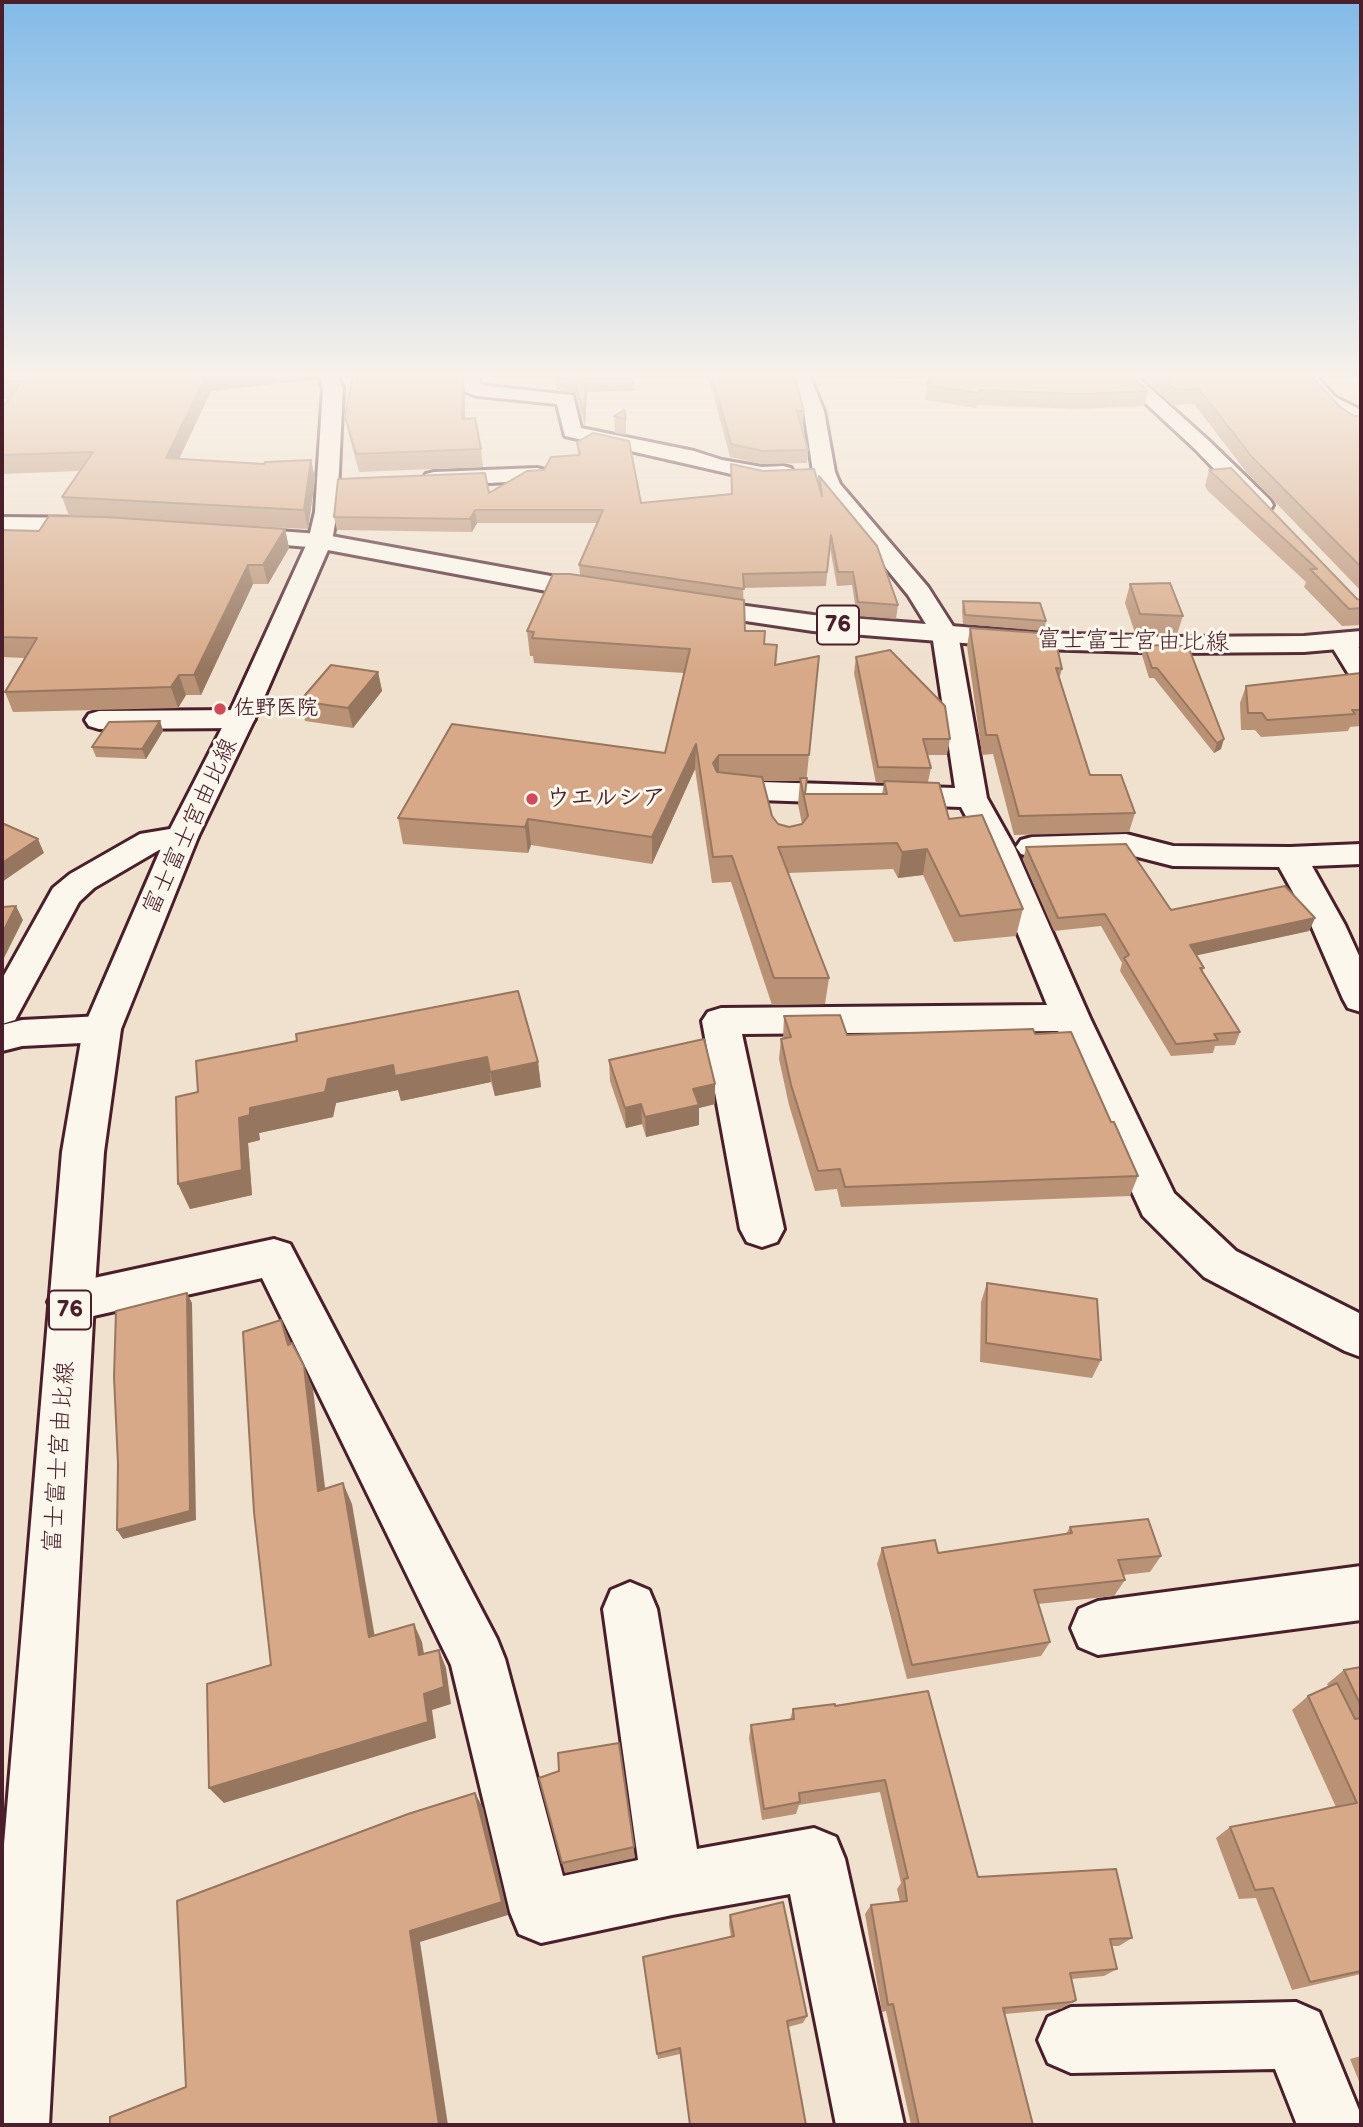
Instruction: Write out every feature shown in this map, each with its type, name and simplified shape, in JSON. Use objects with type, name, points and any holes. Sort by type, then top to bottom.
[{"type":"street","name":"富士富士宮由比線","points":[[15,2125],[71,1302],[83,1152],[102,1029],[182,837],[241,719],[320,541],[326,512],[328,471]]},
{"type":"street","points":[[747,471],[762,474],[824,472],[835,493],[919,592],[944,634],[972,798],[999,848],[1071,1018],[1158,1204],[1220,1264],[1361,1337]]},
{"type":"street","points":[[1228,471],[1277,522]]},
{"type":"street","points":[[411,480],[537,475]]},
{"type":"street","points":[[327,483],[355,482]]},
{"type":"street","points":[[811,496],[835,493]]},
{"type":"street","points":[[50,525],[68,506]]},
{"type":"street","points":[[2,524],[111,526]]},
{"type":"street","points":[[208,533],[320,541],[628,597]]},
{"type":"street","name":"富士富士宮由比線","points":[[668,603],[813,624],[1039,641],[1173,645],[1352,641]]},
{"type":"street","points":[[1352,641],[1361,672]]},
{"type":"street","points":[[99,720],[241,719]]},
{"type":"street","points":[[730,790],[780,804],[972,798]]},
{"type":"street","points":[[2,1011],[65,896],[82,881],[151,841],[182,837]]},
{"type":"street","points":[[999,848],[1126,844],[1173,856],[1361,855]]},
{"type":"street","points":[[1290,857],[1328,925],[1361,999]]},
{"type":"street","points":[[762,1229],[721,1021],[1071,1018]]},
{"type":"street","points":[[2,1038],[22,1033],[102,1029]]},
{"type":"street","points":[[71,1302],[274,1257],[477,1659],[541,1912],[672,1884],[814,1859],[870,2125]]},
{"type":"street","points":[[1098,1628],[1361,1593]]},
{"type":"street","points":[[630,1609],[672,1884]]},
{"type":"street","points":[[1071,2040],[1296,2035],[1331,2125]]},
{"type":"building","points":[[80,471],[309,471],[304,510],[62,497]]},
{"type":"building","points":[[527,471],[635,471],[641,503],[732,494],[731,471],[815,471],[822,496],[819,476],[877,546],[898,605],[858,602],[853,572],[838,572],[831,535],[827,572],[743,574],[744,589],[579,565],[603,510],[475,510],[470,519],[334,517],[338,479],[485,473],[489,493]]},
{"type":"building","points":[[1210,471],[1234,471],[1357,599],[1361,600],[1361,608],[1349,609],[1310,569],[1317,569]]},
{"type":"building","points":[[1266,471],[1361,471],[1361,567]]},
{"type":"building","points":[[49,516],[285,529],[263,565],[248,565],[194,675],[179,675],[171,687],[5,692],[37,638],[2,637],[2,530],[39,531]]},
{"type":"building","points":[[553,574],[570,574],[744,600],[745,631],[765,631],[764,644],[777,645],[775,665],[819,656],[809,755],[719,755],[713,763],[717,772],[762,777],[772,816],[778,824],[789,827],[802,824],[808,816],[800,778],[807,778],[805,794],[887,794],[884,781],[939,783],[949,819],[982,815],[1023,909],[960,916],[927,849],[902,852],[897,843],[778,847],[829,978],[774,978],[732,856],[713,857],[696,744],[652,837],[528,819],[525,827],[398,818],[452,724],[665,753],[690,649],[532,638],[534,632],[527,631]]},
{"type":"building","points":[[1170,583],[1183,616],[1140,614],[1130,584]]},
{"type":"building","points":[[963,601],[1040,603],[1046,621],[965,615]]},
{"type":"building","points":[[970,628],[1054,634],[1062,669],[1056,668],[1090,775],[1121,775],[1135,813],[1019,816],[997,735],[986,735]]},
{"type":"building","points":[[1144,645],[1188,646],[1224,739],[1217,743],[1157,668],[1152,668]]},
{"type":"building","points":[[890,650],[945,706],[950,739],[923,739],[931,768],[878,767],[856,657]]},
{"type":"building","points":[[331,665],[378,672],[348,708],[300,701]]},
{"type":"building","points":[[1361,673],[1361,710],[1352,710],[1355,714],[1267,720],[1262,713],[1248,713],[1246,686]]},
{"type":"building","points":[[160,721],[142,749],[92,747],[109,722]]},
{"type":"building","points":[[2,823],[38,839],[2,863]]},
{"type":"building","points":[[1126,844],[1171,910],[1285,886],[1315,918],[1190,945],[1204,968],[1200,968],[1240,1032],[1214,1034],[1218,1040],[1176,1044],[1124,958],[1129,955],[1105,914],[1058,918],[1026,847]]},
{"type":"building","points":[[16,906],[2,934],[2,907]]},
{"type":"building","points":[[518,991],[538,1062],[490,1072],[487,1057],[395,1076],[393,1065],[328,1079],[325,1092],[250,1108],[250,1115],[239,1118],[242,1170],[178,1184],[176,1097],[198,1092],[196,1061],[297,1041],[296,1034]]},
{"type":"building","points":[[840,1015],[847,1035],[1033,1029],[1035,1034],[1071,1032],[1138,1176],[845,1187],[840,1169],[818,1171],[791,1085],[781,1039],[791,1037],[784,1016]]},
{"type":"building","points":[[704,1039],[715,1084],[693,1089],[699,1105],[645,1117],[641,1104],[625,1108],[609,1060]]},
{"type":"building","points":[[987,1283],[1097,1299],[1101,1360],[986,1343]]},
{"type":"building","points":[[187,1293],[190,1511],[117,1530],[118,1464],[114,1377],[116,1311]]},
{"type":"building","points":[[281,1320],[288,1345],[292,1343],[304,1366],[318,1491],[343,1483],[369,1637],[414,1624],[419,1655],[439,1650],[444,1687],[424,1694],[428,1722],[209,1788],[207,1684],[271,1665],[254,1512],[243,1332]]},
{"type":"building","points":[[1148,1519],[1161,1556],[1118,1560],[1125,1580],[1034,1590],[1050,1642],[912,1665],[882,1548],[935,1540],[938,1553],[1072,1533],[1070,1527]]},
{"type":"building","points":[[1361,1667],[1361,1706],[1344,1670]]},
{"type":"building","points":[[1337,1683],[1355,1719],[1361,1718],[1361,1971],[1310,1982],[1273,1888],[1255,1890],[1230,1827],[1357,1803],[1308,1696]]},
{"type":"building","points":[[928,1691],[978,1877],[1116,1869],[1132,1938],[1110,1939],[1117,1969],[1070,1973],[1076,2000],[1072,2002],[1003,2008],[1033,2125],[919,2125],[893,2004],[888,2005],[871,1905],[907,1901],[904,1879],[908,1878],[885,1780],[799,1793],[800,1802],[764,1809],[751,1725],[794,1719],[793,1709],[835,1706]]},
{"type":"building","points":[[619,1743],[634,1847],[562,1863],[539,1778],[559,1771],[558,1753]]},
{"type":"building","points":[[475,1793],[502,1902],[410,1931],[439,2125],[110,2125],[110,2117],[186,2087],[177,1901],[408,1814]]},
{"type":"building","points":[[783,1902],[807,2016],[787,2021],[806,2125],[690,2125],[680,2048],[657,2054],[643,1957],[734,1936],[730,1915]]},
{"type":"place","name":"佐野医院","points":[[220,709]]},
{"type":"place","name":"ウエルシア","points":[[532,799]]}]
